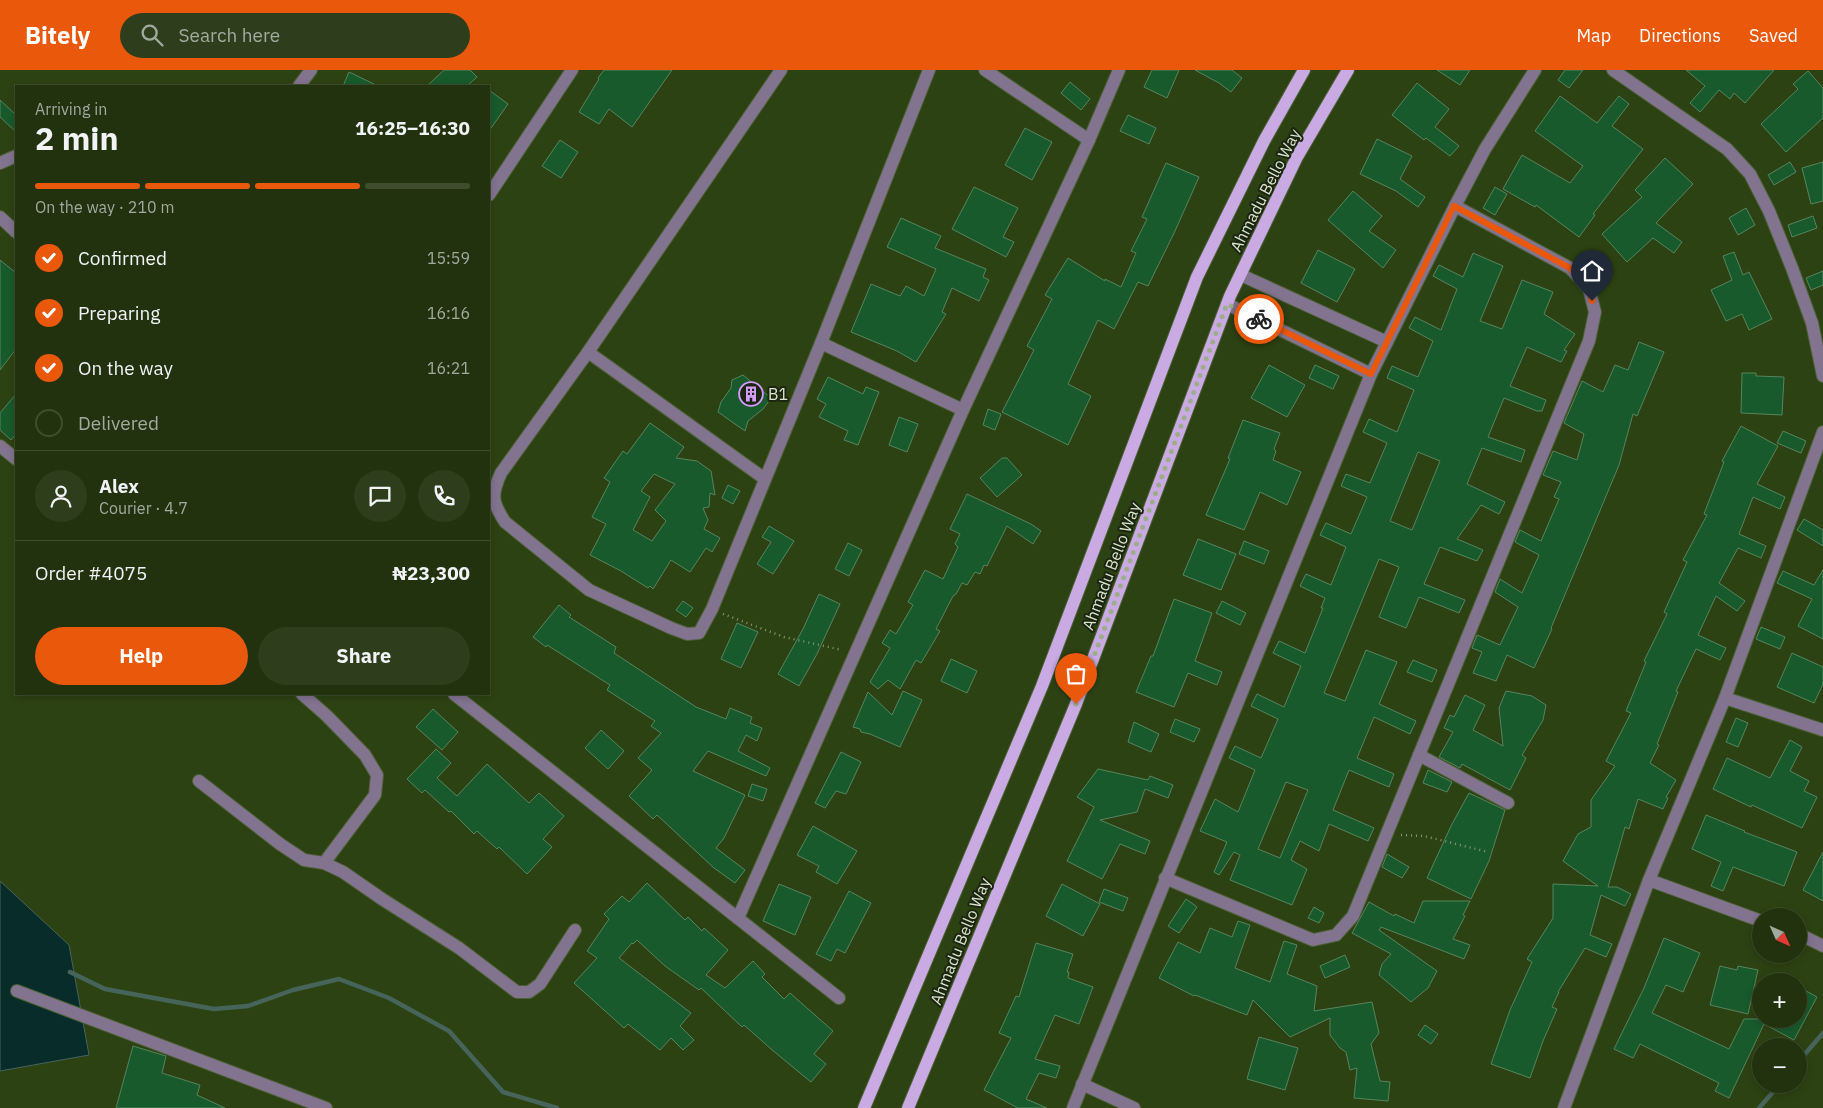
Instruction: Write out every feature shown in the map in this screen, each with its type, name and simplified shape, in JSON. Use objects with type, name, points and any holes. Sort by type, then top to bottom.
[{"type":"main road","name":"Ahmadu Bello Way","points":[[864,1108],[1042,686],[1197,277],[1264,142],[1304,70]]},
{"type":"main road","name":"Ahmadu Bello Way","points":[[908,1108],[1076,704],[1227,304],[1297,157],[1348,70]]},
{"type":"street","points":[[300,85],[311,70]]},
{"type":"street","points":[[490,193],[572,70]]},
{"type":"street","points":[[781,70],[588,352],[501,473],[494,489],[496,508],[505,522],[589,590],[687,634],[699,633],[712,609],[821,343],[929,70]]},
{"type":"street","points":[[985,70],[1089,140]]},
{"type":"street","points":[[738,918],[964,410],[1089,140],[1118,70]]},
{"type":"street","points":[[1073,1108],[1371,374],[1454,206],[1485,149],[1535,70]]},
{"type":"street","points":[[1613,70],[1727,148],[1750,174],[1769,211],[1812,323],[1823,376]]},
{"type":"street","points":[[0,163],[15,156]]},
{"type":"street","points":[[1165,878],[1313,940],[1336,935],[1353,916],[1589,341],[1595,312],[1589,289],[1570,268],[1454,206]]},
{"type":"street","points":[[0,217],[15,231]]},
{"type":"street","points":[[1241,275],[1387,342]]},
{"type":"street","points":[[1227,304],[1371,374]]},
{"type":"street","points":[[821,343],[964,410]]},
{"type":"street","points":[[588,352],[765,479]]},
{"type":"street","points":[[1564,1108],[1648,880],[1725,698],[1823,432]]},
{"type":"street","points":[[0,446],[15,458]]},
{"type":"street","points":[[303,695],[327,716],[365,755],[377,775],[375,795],[324,863]]},
{"type":"street","points":[[455,695],[839,998]]},
{"type":"street","points":[[1725,698],[1823,730]]},
{"type":"street","points":[[1419,754],[1508,803]]},
{"type":"street","points":[[199,781],[288,850],[304,860],[324,863],[343,872],[460,948],[517,992],[529,992],[540,984],[575,930]]},
{"type":"street","points":[[1648,880],[1752,918]]},
{"type":"street","points":[[1808,938],[1823,946]]},
{"type":"street","points":[[17,991],[326,1108]]},
{"type":"street","points":[[1082,1084],[1134,1108]]},
{"type":"path","points":[[712,609],[784,637],[856,653]]},
{"type":"path","points":[[1386,834],[1424,836],[1488,852]]},
{"type":"water","points":[[0,881],[69,945],[89,1055],[0,1071]]},
{"type":"building","points":[[444,70],[470,70],[477,77],[468,85],[428,85]]},
{"type":"building","points":[[604,70],[672,70],[632,127],[609,109],[599,124],[579,112]]},
{"type":"building","points":[[1152,70],[1179,70],[1167,98],[1144,87]]},
{"type":"building","points":[[1195,70],[1232,70],[1242,78],[1231,92]]},
{"type":"building","points":[[1437,70],[1470,70],[1460,85]]},
{"type":"building","points":[[1565,70],[1583,70],[1569,88],[1558,80]]},
{"type":"building","points":[[1686,70],[1774,70],[1745,103],[1734,93],[1730,99],[1719,90],[1700,112],[1690,103],[1705,86]]},
{"type":"building","points":[[1808,71],[1823,88],[1823,118],[1786,152],[1761,124],[1798,89],[1793,84]]},
{"type":"building","points":[[349,72],[376,85],[343,85]]},
{"type":"building","points":[[1070,82],[1090,99],[1081,110],[1061,93]]},
{"type":"building","points":[[1417,83],[1449,109],[1435,127],[1459,146],[1450,156],[1426,138],[1424,140],[1392,115]]},
{"type":"building","points":[[490,91],[508,104],[490,130]]},
{"type":"building","points":[[1560,96],[1597,123],[1619,96],[1629,104],[1612,126],[1643,149],[1593,214],[1595,215],[1579,237],[1536,205],[1535,207],[1503,189],[1522,155],[1570,183],[1583,166],[1535,131]]},
{"type":"building","points":[[0,100],[15,114],[15,131],[0,117]]},
{"type":"building","points":[[1128,115],[1156,128],[1149,144],[1120,131]]},
{"type":"building","points":[[1025,128],[1052,142],[1032,180],[1005,165]]},
{"type":"building","points":[[1377,139],[1412,156],[1400,179],[1425,197],[1418,207],[1396,191],[1360,174]]},
{"type":"building","points":[[560,140],[578,152],[561,178],[542,166]]},
{"type":"building","points":[[1665,158],[1693,184],[1656,223],[1682,242],[1674,253],[1653,238],[1627,262],[1602,234],[1642,197],[1635,190]]},
{"type":"building","points":[[1790,162],[1796,172],[1774,185],[1768,175]]},
{"type":"building","points":[[1823,162],[1823,201],[1811,204],[1802,168]]},
{"type":"building","points":[[1166,163],[1199,177],[1148,286],[1138,282],[1114,329],[1098,320],[1068,384],[1091,396],[1068,445],[1002,412],[1034,350],[1027,346],[1052,299],[1045,295],[1068,258],[1105,281],[1105,279],[1121,287],[1136,253],[1131,251],[1147,219],[1142,217]]},
{"type":"building","points":[[974,187],[1018,208],[1003,237],[1014,242],[1006,257],[952,229]]},
{"type":"building","points":[[1495,187],[1507,194],[1495,215],[1483,208]]},
{"type":"building","points":[[1353,191],[1382,216],[1369,231],[1396,250],[1383,268],[1328,220]]},
{"type":"building","points":[[1746,208],[1755,225],[1738,235],[1729,218]]},
{"type":"building","points":[[1813,216],[1817,228],[1792,237],[1788,225]]},
{"type":"building","points":[[901,218],[941,236],[935,248],[986,269],[983,277],[989,280],[979,301],[952,288],[942,312],[946,314],[916,362],[897,351],[851,332],[871,284],[900,296],[906,286],[924,296],[936,269],[887,247]]},
{"type":"building","points":[[1318,250],[1355,269],[1337,302],[1301,283]]},
{"type":"building","points":[[1734,252],[1743,275],[1749,272],[1772,319],[1749,330],[1742,314],[1726,321],[1711,290],[1732,280],[1723,256]]},
{"type":"building","points":[[1473,253],[1503,266],[1480,321],[1502,329],[1522,280],[1553,292],[1544,314],[1575,334],[1564,350],[1567,351],[1561,362],[1527,347],[1510,386],[1546,400],[1542,411],[1537,411],[1504,398],[1488,437],[1525,450],[1521,462],[1482,448],[1467,484],[1505,502],[1499,514],[1481,505],[1457,539],[1483,550],[1477,561],[1440,547],[1424,584],[1465,600],[1459,613],[1419,597],[1406,628],[1379,617],[1399,567],[1379,559],[1324,693],[1345,701],[1366,650],[1397,662],[1379,704],[1416,721],[1410,734],[1374,717],[1357,758],[1394,774],[1389,787],[1349,770],[1333,810],[1374,828],[1368,841],[1329,824],[1319,851],[1300,841],[1291,860],[1307,869],[1292,905],[1230,880],[1240,855],[1234,852],[1219,875],[1214,872],[1227,842],[1200,831],[1215,799],[1238,812],[1255,770],[1229,758],[1235,746],[1261,758],[1278,719],[1251,706],[1257,694],[1284,707],[1301,666],[1273,653],[1279,641],[1305,653],[1323,608],[1321,608],[1325,598],[1300,586],[1306,574],[1331,585],[1346,547],[1320,535],[1326,523],[1351,534],[1367,497],[1341,486],[1346,474],[1370,483],[1387,443],[1363,432],[1369,419],[1397,432],[1414,390],[1387,378],[1392,366],[1418,377],[1433,341],[1409,328],[1415,317],[1441,330],[1457,289],[1433,276],[1439,265],[1463,277]],"holes":[[[1418,452],[1440,461],[1412,530],[1390,521]],[[1286,782],[1308,790],[1280,858],[1258,849]]]},
{"type":"building","points":[[0,260],[15,272],[15,350],[0,370]]},
{"type":"building","points":[[1823,271],[1823,285],[1811,290],[1806,278]]},
{"type":"building","points":[[1639,342],[1664,352],[1637,416],[1633,414],[1619,465],[1552,629],[1534,668],[1507,655],[1496,681],[1473,673],[1482,652],[1472,648],[1477,635],[1500,645],[1518,607],[1495,592],[1500,579],[1522,593],[1539,555],[1515,542],[1520,530],[1541,541],[1559,499],[1554,497],[1561,482],[1543,475],[1553,451],[1577,460],[1584,434],[1564,423],[1582,381],[1603,392],[1615,365],[1628,370]]},
{"type":"building","points":[[1269,365],[1305,385],[1287,417],[1251,398]]},
{"type":"building","points":[[1315,365],[1339,376],[1333,389],[1309,378]]},
{"type":"building","points":[[1742,373],[1756,373],[1756,376],[1784,377],[1782,415],[1741,413]]},
{"type":"building","points":[[743,375],[771,398],[763,409],[748,421],[745,431],[718,412],[721,402],[731,388],[732,380]]},
{"type":"building","points":[[828,377],[863,394],[866,387],[879,392],[858,445],[844,440],[848,431],[819,417],[826,404],[817,399]]},
{"type":"building","points":[[15,395],[15,435],[11,440],[0,430],[0,413]]},
{"type":"building","points":[[988,409],[1001,414],[995,430],[983,425]]},
{"type":"building","points":[[899,417],[918,424],[907,452],[889,445]]},
{"type":"building","points":[[1243,420],[1280,433],[1274,449],[1276,451],[1273,460],[1301,472],[1287,505],[1260,492],[1244,530],[1206,515],[1230,459],[1228,458]]},
{"type":"building","points":[[650,423],[684,447],[676,458],[697,461],[711,471],[715,495],[710,493],[709,507],[703,508],[708,520],[704,529],[720,538],[712,552],[706,548],[690,572],[671,560],[653,589],[590,555],[606,524],[592,517],[610,482],[604,478],[623,451],[627,454]],"holes":[[[654,474],[675,484],[655,510],[666,521],[652,541],[633,530],[650,497],[641,491]]]},
{"type":"building","points":[[1741,426],[1778,446],[1757,484],[1785,497],[1780,509],[1753,497],[1739,534],[1766,546],[1761,558],[1738,548],[1719,583],[1745,601],[1737,611],[1716,596],[1698,635],[1726,648],[1720,660],[1696,649],[1676,691],[1678,692],[1657,744],[1659,745],[1650,763],[1676,780],[1666,797],[1668,798],[1663,809],[1638,799],[1629,829],[1625,827],[1608,887],[1617,887],[1631,894],[1625,906],[1601,895],[1590,935],[1612,944],[1606,957],[1585,948],[1558,992],[1552,1007],[1557,1009],[1530,1078],[1491,1064],[1510,1010],[1532,962],[1527,959],[1553,918],[1553,884],[1598,886],[1563,861],[1578,834],[1591,827],[1591,800],[1615,766],[1606,761],[1631,713],[1626,711],[1646,662],[1644,661],[1667,614],[1664,612],[1687,562],[1683,560],[1707,515],[1704,514],[1724,462],[1722,461]]},
{"type":"building","points":[[1783,431],[1806,441],[1801,453],[1777,443]]},
{"type":"building","points":[[1002,458],[1007,458],[1022,475],[997,497],[980,478]]},
{"type":"building","points":[[728,485],[740,491],[733,504],[722,498]]},
{"type":"building","points":[[967,494],[1031,524],[1041,531],[1033,544],[1007,526],[987,566],[984,565],[980,574],[975,572],[967,585],[962,583],[953,596],[936,629],[940,631],[921,663],[916,660],[900,689],[888,680],[878,689],[870,682],[890,648],[882,643],[890,630],[896,634],[913,605],[908,602],[925,570],[943,579],[958,547],[955,544],[960,534],[950,529]]},
{"type":"building","points":[[1804,519],[1823,530],[1823,546],[1797,530]]},
{"type":"building","points":[[769,526],[794,541],[773,574],[757,564],[771,542],[762,537]]},
{"type":"building","points":[[1198,539],[1236,554],[1221,590],[1183,575]]},
{"type":"building","points":[[1244,541],[1269,551],[1264,564],[1239,554]]},
{"type":"building","points":[[848,543],[862,550],[849,576],[835,569]]},
{"type":"building","points":[[1823,570],[1823,639],[1798,626],[1812,599],[1777,583],[1783,571],[1814,585]]},
{"type":"building","points":[[819,594],[840,604],[817,654],[799,686],[778,674],[803,629]]},
{"type":"building","points":[[1174,599],[1212,613],[1195,661],[1222,672],[1217,685],[1188,673],[1174,707],[1136,692],[1151,656],[1153,656]]},
{"type":"building","points":[[683,601],[693,608],[686,617],[676,610]]},
{"type":"building","points":[[1222,601],[1246,613],[1240,625],[1216,613]]},
{"type":"building","points":[[559,605],[571,615],[569,617],[616,647],[614,653],[696,707],[726,719],[730,708],[752,717],[750,723],[762,728],[757,741],[746,735],[738,751],[770,768],[766,776],[708,751],[693,771],[745,795],[724,838],[716,848],[745,870],[735,883],[714,868],[657,815],[653,819],[629,796],[652,770],[638,758],[661,733],[651,726],[655,721],[607,690],[610,685],[547,645],[546,647],[533,637]]},
{"type":"building","points":[[737,623],[758,632],[741,668],[721,659]]},
{"type":"building","points":[[1761,627],[1785,637],[1780,649],[1756,639]]},
{"type":"building","points":[[1792,653],[1823,667],[1823,684],[1814,703],[1777,687]]},
{"type":"building","points":[[951,659],[977,671],[967,693],[941,681]]},
{"type":"building","points":[[1413,660],[1437,670],[1432,682],[1407,672]]},
{"type":"building","points":[[903,691],[922,700],[900,747],[853,727],[868,692],[892,715]]},
{"type":"building","points":[[1506,691],[1532,696],[1546,705],[1543,720],[1522,755],[1526,758],[1510,790],[1462,764],[1460,768],[1439,757],[1453,732],[1444,728],[1450,715],[1454,717],[1465,695],[1485,705],[1473,730],[1503,746],[1499,708]]},
{"type":"building","points":[[433,709],[458,732],[442,750],[416,727]]},
{"type":"building","points":[[1736,718],[1748,723],[1738,747],[1726,742]]},
{"type":"building","points":[[1175,719],[1200,729],[1194,742],[1170,732]]},
{"type":"building","points":[[1134,722],[1159,734],[1151,752],[1128,742]]},
{"type":"building","points":[[601,730],[624,751],[608,769],[585,748]]},
{"type":"building","points":[[1790,740],[1802,747],[1790,771],[1809,781],[1804,791],[1817,797],[1802,828],[1713,789],[1727,758],[1770,778]]},
{"type":"building","points":[[436,749],[451,763],[437,778],[457,796],[487,764],[529,803],[539,793],[564,816],[543,839],[552,847],[527,874],[499,847],[497,849],[477,831],[474,834],[451,811],[449,812],[425,790],[422,793],[407,779]]},
{"type":"building","points":[[841,752],[861,762],[846,794],[836,791],[825,808],[815,803]]},
{"type":"building","points":[[1098,769],[1148,780],[1150,776],[1173,785],[1168,798],[1145,789],[1137,812],[1100,820],[1150,841],[1145,854],[1120,844],[1102,879],[1067,861],[1094,807],[1077,797]]},
{"type":"building","points":[[1428,770],[1452,782],[1447,792],[1423,783]]},
{"type":"building","points":[[752,784],[767,789],[763,801],[748,796]]},
{"type":"building","points":[[1469,793],[1505,810],[1489,861],[1471,899],[1427,878],[1451,826]]},
{"type":"building","points":[[1706,815],[1797,852],[1784,886],[1733,867],[1723,891],[1711,886],[1721,862],[1692,849]]},
{"type":"building","points":[[813,826],[857,851],[837,884],[816,872],[819,866],[797,855]]},
{"type":"building","points":[[1823,852],[1823,901],[1803,890]]},
{"type":"building","points":[[1387,854],[1409,867],[1402,878],[1382,867]]},
{"type":"building","points":[[647,883],[685,920],[688,917],[702,931],[704,928],[728,950],[706,975],[725,988],[753,961],[765,974],[762,977],[784,999],[790,993],[833,1031],[814,1054],[826,1064],[811,1082],[744,1025],[742,1027],[701,988],[699,990],[665,966],[637,940],[619,958],[691,1013],[680,1026],[694,1040],[683,1050],[671,1038],[660,1050],[628,1024],[624,1028],[574,983],[597,958],[587,951],[609,919],[604,914],[622,896],[629,902]]},
{"type":"building","points":[[779,884],[811,897],[795,935],[763,921]]},
{"type":"building","points":[[1062,884],[1100,904],[1083,936],[1046,916]]},
{"type":"building","points":[[1104,889],[1128,898],[1123,911],[1099,902]]},
{"type":"building","points":[[849,891],[871,903],[845,953],[837,949],[831,961],[816,954]]},
{"type":"building","points":[[1186,899],[1197,907],[1179,933],[1168,926]]},
{"type":"building","points":[[1423,901],[1470,901],[1463,915],[1465,916],[1453,939],[1470,945],[1464,959],[1381,927],[1379,930],[1437,971],[1428,988],[1411,1002],[1379,975],[1382,964],[1391,954],[1352,933],[1369,902],[1394,916],[1395,914],[1414,923]]},
{"type":"building","points":[[1314,907],[1324,913],[1319,923],[1308,918]]},
{"type":"building","points":[[1238,921],[1250,925],[1235,968],[1270,982],[1284,941],[1297,945],[1287,974],[1317,986],[1314,1011],[1372,1002],[1379,1033],[1371,1044],[1380,1081],[1390,1082],[1388,1101],[1354,1098],[1357,1068],[1350,1070],[1346,1052],[1340,1048],[1330,1035],[1330,1018],[1290,1037],[1253,1000],[1247,1015],[1194,996],[1159,978],[1178,942],[1200,953],[1210,928],[1232,937]]},
{"type":"building","points":[[1664,938],[1700,953],[1683,992],[1666,985],[1652,1013],[1729,1049],[1744,1019],[1752,1019],[1752,1028],[1762,1028],[1757,1038],[1752,1038],[1752,1049],[1729,1098],[1715,1091],[1719,1083],[1640,1044],[1633,1058],[1614,1049],[1644,988]]},
{"type":"building","points":[[1036,943],[1073,954],[1067,972],[1069,972],[1068,978],[1093,987],[1079,1024],[1055,1015],[1035,1059],[1060,1066],[1056,1078],[1039,1073],[1026,1099],[1047,1108],[1018,1108],[984,1090],[1011,1038],[999,1033],[1016,996],[1019,997]]},
{"type":"building","points":[[1345,955],[1350,967],[1325,978],[1320,966]]},
{"type":"building","points":[[1720,966],[1737,970],[1738,966],[1758,970],[1757,973],[1752,973],[1752,996],[1748,1014],[1710,1005]]},
{"type":"building","points":[[1807,991],[1817,997],[1807,1016]]},
{"type":"building","points":[[1425,1025],[1438,1034],[1431,1044],[1418,1035]]},
{"type":"building","points":[[1772,1028],[1800,1028],[1795,1038],[1790,1038]]},
{"type":"building","points":[[1259,1037],[1298,1048],[1285,1090],[1247,1079]]},
{"type":"building","points":[[133,1046],[166,1056],[162,1073],[200,1085],[197,1095],[225,1108],[116,1108]]},
{"type":"waterway","points":[[70,972],[105,989],[214,1009],[248,1006],[293,990],[339,979],[389,998],[449,1031],[503,1092],[557,1108]]},
{"type":"waterway","points":[[1807,1052],[1823,1033]]},
{"type":"waterway","points":[[1759,1108],[1772,1093]]},
{"type":"way so far","points":[[1076,704],[1227,304],[1259,319]]},
{"type":"place","name":"B1","points":[[751,394]]},
{"type":"route","points":[[1259,319],[1371,374],[1454,206],[1570,268],[1589,289],[1592,301]]}]
